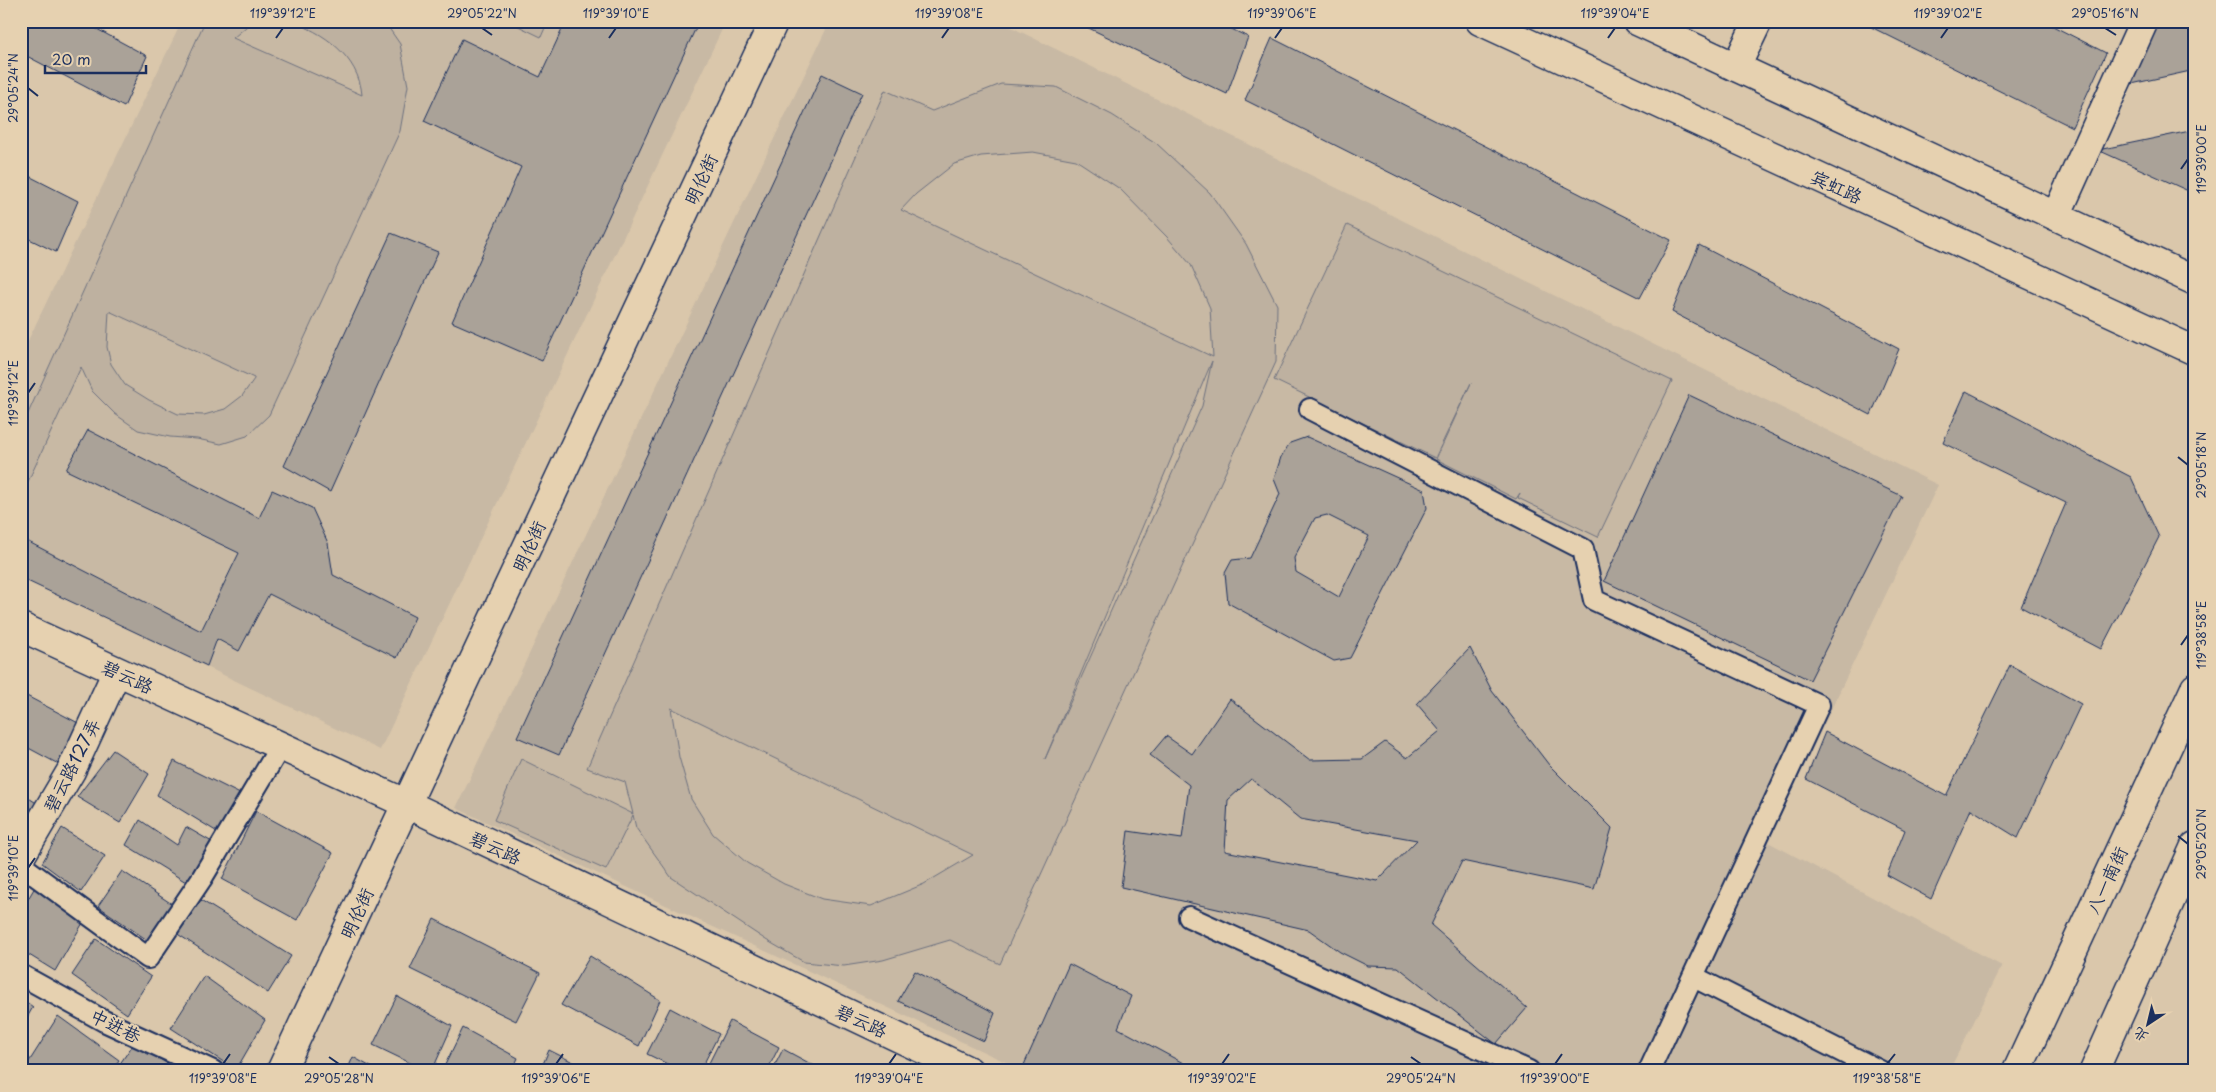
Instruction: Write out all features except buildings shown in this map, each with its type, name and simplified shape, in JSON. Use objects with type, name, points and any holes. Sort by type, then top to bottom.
[{"type":"street","name":"明伦街","points":[[281,1071],[774,21]]},
{"type":"street","name":"宾虹路","points":[[1480,21],[2195,351]]},
{"type":"street","points":[[1637,21],[2195,281]]},
{"type":"street","points":[[1736,67],[1758,21]]},
{"type":"street","points":[[2056,216],[2144,21]]},
{"type":"street","name":"碧云路","points":[[21,627],[407,804],[968,1071]]},
{"type":"street","name":"碧云路127弄","points":[[21,856],[71,772],[117,671]]},
{"type":"street","name":"八一南街","points":[[2017,1071],[2195,688]]},
{"type":"street","points":[[2094,1071],[2195,846]]},
{"type":"lane","points":[[1310,408],[1583,549],[1594,600],[1819,705],[1649,1071]]},
{"type":"lane","points":[[21,865],[148,958],[202,878],[280,746]]},
{"type":"lane","points":[[1189,917],[1528,1071]]},
{"type":"lane","name":"中进巷","points":[[21,975],[104,1021],[213,1071]]},
{"type":"lane","points":[[1694,977],[1880,1071]]},
{"type":"shaded area","points":[[182,21],[726,21],[380,750],[21,578],[21,355]]},
{"type":"shaded area","points":[[205,21],[253,21],[233,38],[362,95],[359,81],[347,58],[314,31],[289,21],[384,21],[400,44],[408,86],[400,131],[269,415],[247,436],[221,444],[197,439],[170,437],[138,430],[115,414],[92,391],[81,367],[25,488],[21,486],[21,429]],"holes":[[[109,311],[254,378],[242,396],[225,409],[204,415],[178,414],[149,400],[125,385],[111,364],[107,347]]]},
{"type":"shaded area","points":[[508,21],[548,21],[541,37]]},
{"type":"shaded area","points":[[830,21],[999,21],[1938,485],[1768,842],[2002,966],[1949,1071],[1025,1071],[456,808]]},
{"type":"shaded area","points":[[1001,84],[1056,87],[1112,115],[1156,143],[1210,193],[1246,244],[1277,305],[1276,362],[1000,964],[950,940],[883,960],[844,966],[804,962],[766,940],[671,877],[636,828],[633,815],[606,870],[494,820],[521,759],[633,814],[625,782],[587,768],[885,90],[932,111]],"holes":[[[1033,152],[1076,160],[1120,189],[1167,237],[1191,265],[1210,308],[1213,357],[901,210],[916,194],[954,164],[981,156]],[[1212,361],[1202,406],[1045,759]],[[671,708],[973,855],[924,884],[871,906],[822,899],[784,884],[747,863],[713,834],[691,799],[679,757]]]},
{"type":"shaded area","points":[[1347,225],[1672,381],[1598,537],[1518,498],[1520,493],[1516,499],[1436,459],[1471,383],[1435,458],[1274,380]]}]
